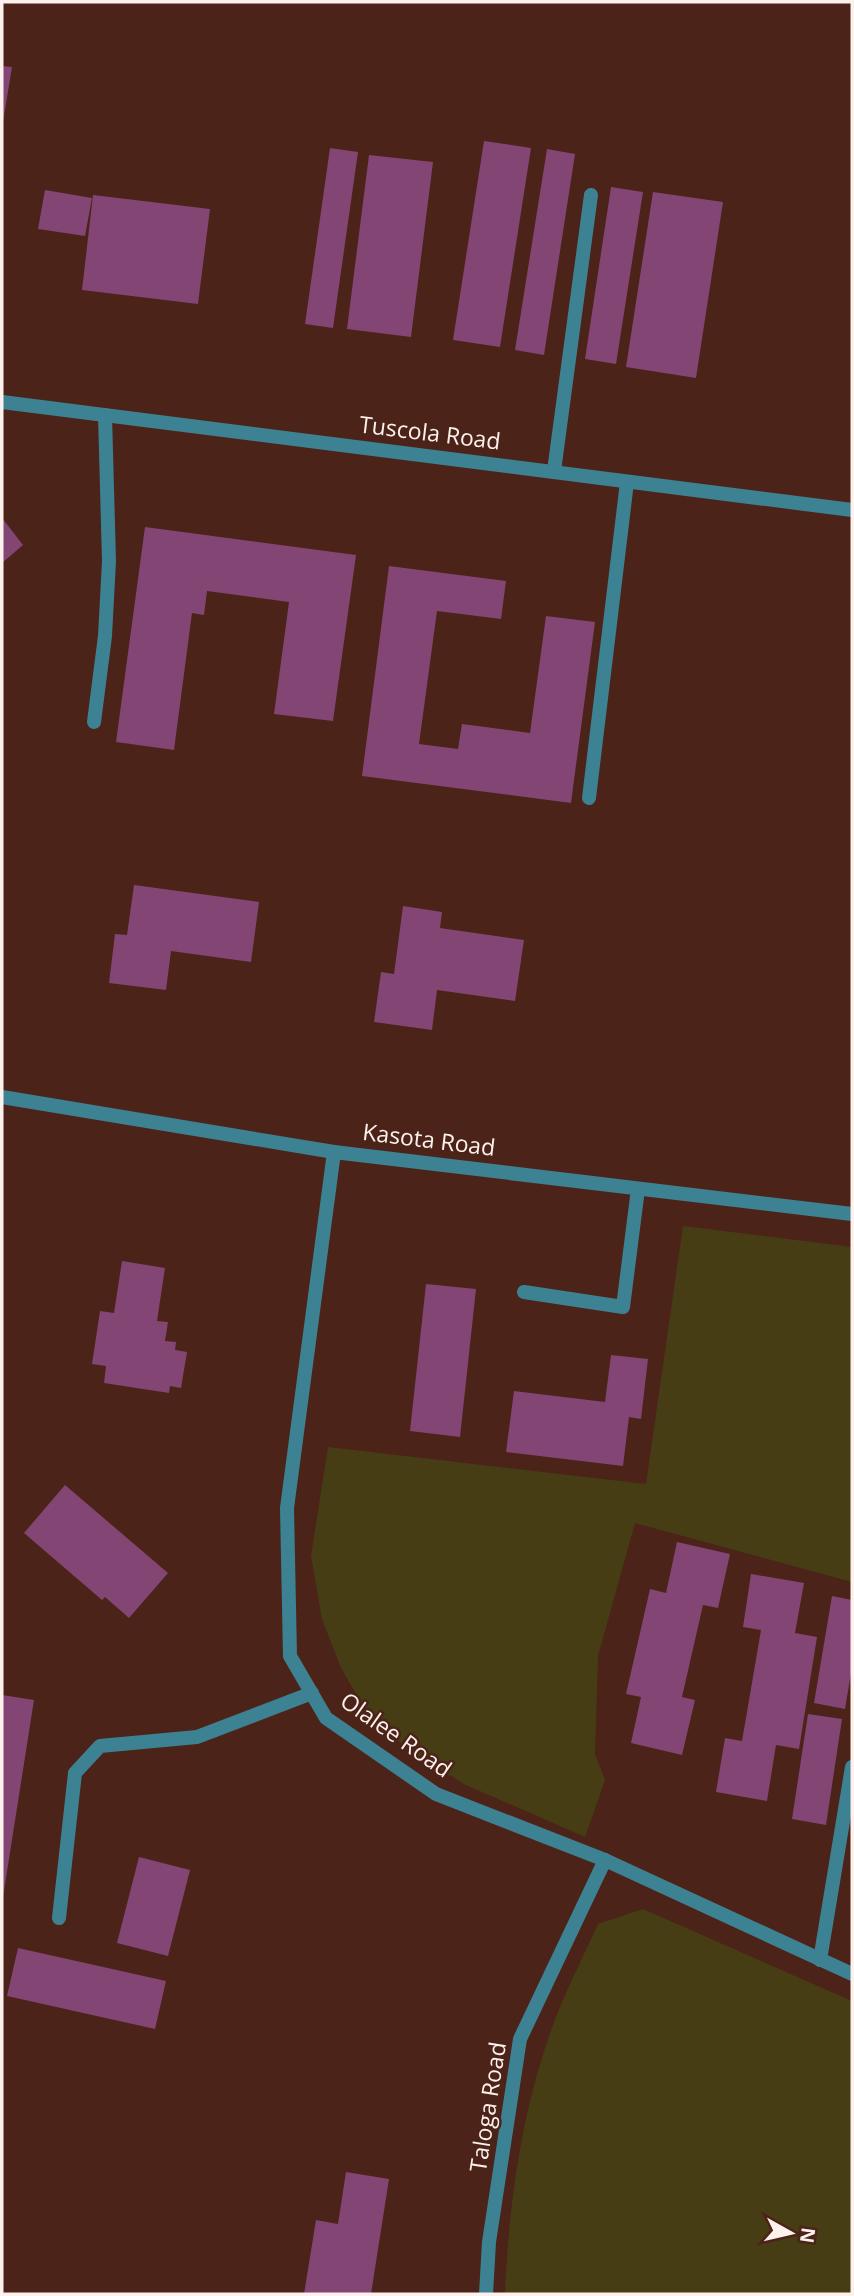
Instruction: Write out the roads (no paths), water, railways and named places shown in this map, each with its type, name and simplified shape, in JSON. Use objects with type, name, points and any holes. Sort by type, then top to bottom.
[{"type":"street","points":[[554,471],[591,195]]},
{"type":"street","name":"Tuscola Road","points":[[2,402],[852,510]]},
{"type":"street","points":[[94,722],[105,636],[108,561],[105,415]]},
{"type":"street","points":[[589,798],[627,482]]},
{"type":"street","name":"Kasota Road","points":[[2,1097],[334,1152],[852,1214]]},
{"type":"street","name":"Olalee Road","points":[[334,1152],[287,1508],[290,1656],[326,1718],[436,1794],[605,1860],[852,1974]]},
{"type":"street","points":[[524,1292],[623,1307],[638,1189]]},
{"type":"street","points":[[59,1919],[75,1773],[100,1746],[197,1737],[312,1693]]},
{"type":"street","points":[[820,1959],[852,1767]]},
{"type":"street","name":"Taloga Road","points":[[486,2294],[489,2242],[520,2039],[605,1860]]}]
